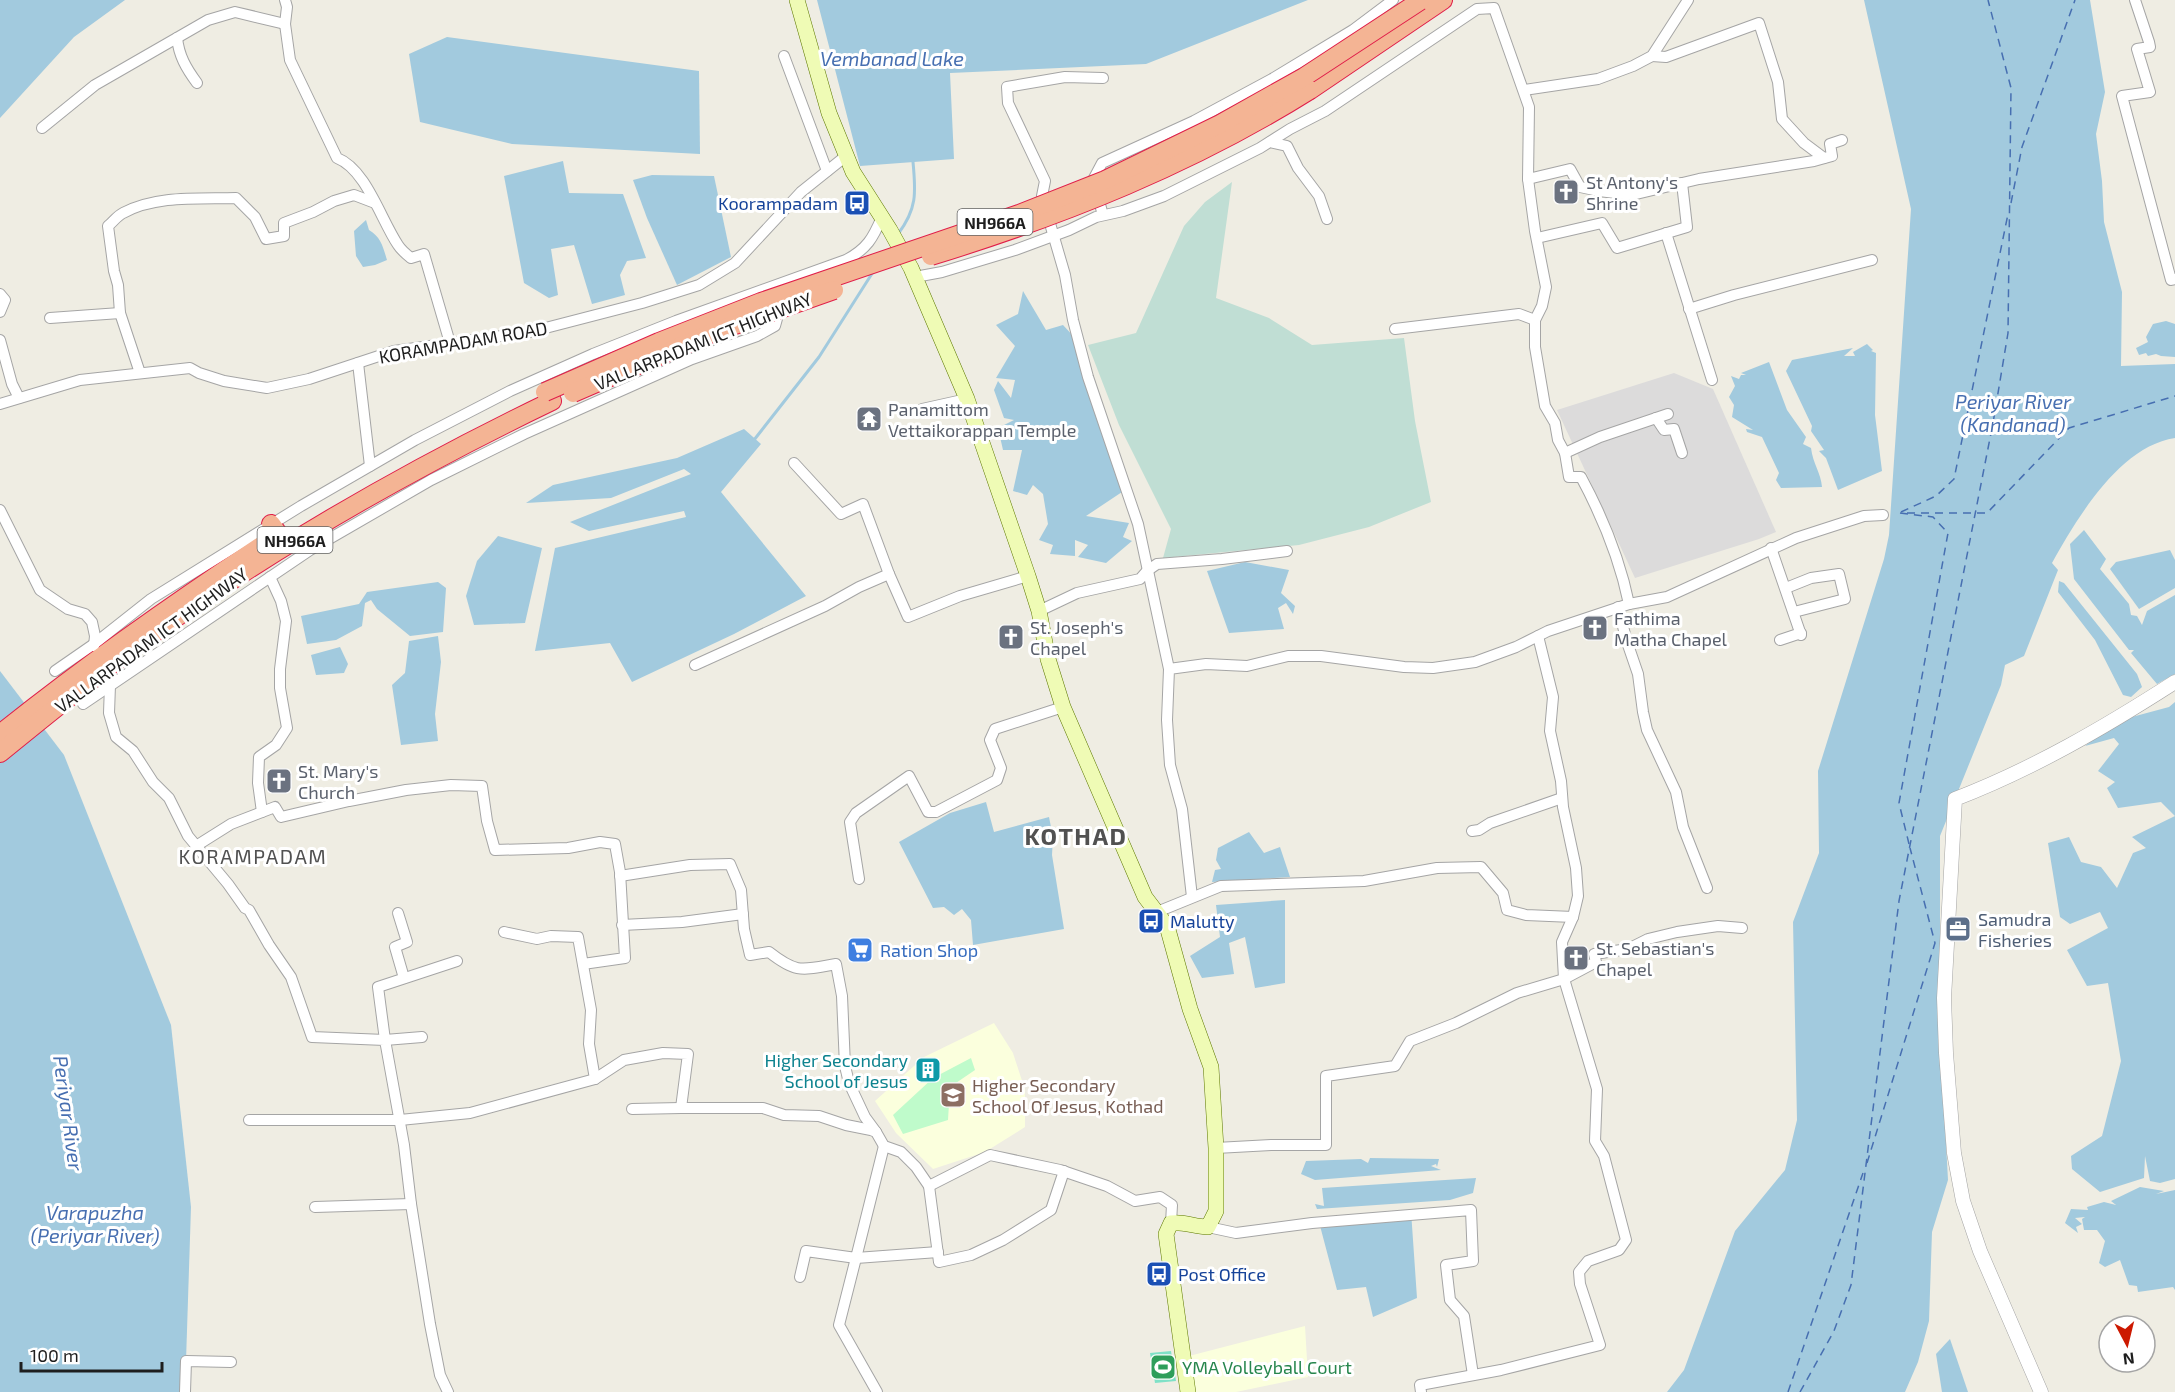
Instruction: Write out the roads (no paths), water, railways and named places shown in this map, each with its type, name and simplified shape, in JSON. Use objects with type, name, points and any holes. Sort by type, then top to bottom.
[{"type":"highway","name":"VALLARPADAM ICT HIGHWAY","points":[[0,734],[179,615],[272,569],[414,471],[549,397],[658,342],[761,302],[1019,214],[1105,180],[1220,124],[1304,77],[1421,0]]},
{"type":"highway","name":"VALLARPADAM ICT HIGHWAY","points":[[0,753],[51,702],[171,605],[275,529],[472,427],[712,333],[896,267],[1052,216],[1174,165],[1272,114],[1443,0]]},
{"type":"main road","points":[[797,0],[829,113],[846,156],[853,172],[886,223],[913,273],[967,399],[1039,611],[1048,660],[1063,707],[1144,897],[1167,926],[1190,1009],[1211,1067],[1216,1148],[1216,1211],[1208,1227],[1193,1227],[1179,1221],[1171,1223],[1166,1234],[1188,1392]]},
{"type":"street","points":[[285,0],[287,7],[285,24],[290,60],[337,158],[347,162],[359,176],[399,247],[411,258],[424,254],[450,343]]},
{"type":"street","points":[[1103,215],[1093,180],[1102,164],[1194,121],[1272,79],[1353,30],[1393,0]]},
{"type":"street","points":[[1524,90],[1598,79],[1652,56],[1688,0]]},
{"type":"street","points":[[2134,0],[2150,47],[2137,49],[2150,92],[2122,96],[2171,280],[2175,279]]},
{"type":"street","points":[[913,273],[965,266],[1054,236],[1103,215],[1164,196],[1325,111],[1477,9],[1494,4],[1529,107],[1528,179],[1546,286],[1542,306],[1535,320],[1535,346],[1545,406],[1555,423],[1558,440],[1565,453],[1569,477],[1581,477],[1592,498],[1624,580],[1627,642],[1638,674],[1647,730],[1676,792],[1683,827],[1707,888]]},
{"type":"street","points":[[42,128],[95,85],[208,20],[235,12],[285,24]]},
{"type":"street","points":[[1652,56],[1666,57],[1759,23],[1778,82],[1782,119],[1804,143],[1824,158]]},
{"type":"street","points":[[177,38],[179,52],[197,83]]},
{"type":"street","points":[[784,56],[827,171]]},
{"type":"street","points":[[1103,78],[1065,77],[1007,87],[1008,104],[1045,181],[1042,196],[1088,377],[1138,524],[1146,571],[1169,669],[1167,720],[1170,765],[1182,809],[1192,897]]},
{"type":"street","points":[[1528,179],[1570,169],[1580,187],[1632,195],[1682,183],[1832,156],[1830,144],[1842,140]]},
{"type":"street","points":[[1270,142],[1287,146],[1298,168],[1319,196],[1327,219]]},
{"type":"street","name":"KORAMPADAM ROAD","points":[[0,404],[80,380],[190,368],[224,381],[267,388],[309,379],[394,351],[530,332],[642,303],[699,285],[735,263],[801,192],[846,156]]},
{"type":"street","points":[[1537,237],[1602,223],[1617,248],[1688,226],[1682,183]]},
{"type":"street","points":[[140,373],[120,313],[118,285],[108,226],[121,214],[143,206],[187,198],[236,198],[255,217],[266,239],[284,236],[284,223],[334,201],[354,195],[375,203]]},
{"type":"street","points":[[55,671],[95,650],[151,599],[275,529],[370,466],[415,440],[499,397],[593,354],[858,253],[886,223]]},
{"type":"street","points":[[1666,233],[1712,380]]},
{"type":"street","points":[[1689,309],[1734,295],[1872,260]]},
{"type":"street","points":[[83,704],[272,569],[431,480],[493,449],[692,359],[757,336],[775,326],[781,304],[777,284]]},
{"type":"street","points":[[0,294],[5,300],[0,312]]},
{"type":"street","points":[[50,318],[120,313]]},
{"type":"street","points":[[1395,329],[1519,314],[1535,320]]},
{"type":"street","points":[[0,340],[12,384],[19,398]]},
{"type":"street","points":[[358,363],[370,466]]},
{"type":"street","points":[[922,409],[967,399]]},
{"type":"street","points":[[1565,453],[1600,437],[1668,414]]},
{"type":"street","points":[[1656,418],[1664,430],[1674,429],[1682,453]]},
{"type":"street","points":[[794,463],[841,514],[863,504],[908,617],[960,596],[1028,576]]},
{"type":"street","points":[[0,510],[40,590],[68,609],[85,614],[92,622],[95,650]]},
{"type":"street","points":[[1169,669],[1206,664],[1247,666],[1288,656],[1310,656],[1404,667],[1433,668],[1475,662],[1516,647],[1548,631],[1624,605],[1667,597],[1796,538],[1864,516],[1883,515]]},
{"type":"street","points":[[1772,548],[1801,634],[1780,640]]},
{"type":"street","points":[[1039,611],[1077,593],[1140,579],[1146,571],[1157,564],[1287,551]]},
{"type":"street","points":[[262,812],[258,783],[259,757],[276,745],[287,728],[280,688],[286,621],[272,569]]},
{"type":"street","points":[[695,665],[889,574]]},
{"type":"street","points":[[1786,588],[1811,578],[1839,574],[1845,599],[1794,612]]},
{"type":"street","points":[[1421,1392],[1420,1385],[1600,1345],[1580,1284],[1579,1272],[1588,1261],[1619,1250],[1626,1240],[1604,1156],[1595,1141],[1598,1089],[1564,979],[1562,942],[1573,917],[1578,896],[1576,868],[1550,731],[1553,698],[1538,636]]},
{"type":"street","points":[[2041,1392],[1980,1251],[1963,1202],[1954,1153],[1944,998],[1955,799],[2000,782],[2059,752],[2175,682]]},
{"type":"street","points":[[111,686],[110,713],[116,737],[133,751],[153,782],[169,798],[188,836],[245,908],[249,910],[291,977],[312,1037],[385,1040],[422,1037]]},
{"type":"street","points":[[859,879],[850,822],[856,813],[909,776],[928,812],[936,812],[978,791],[997,780],[1001,768],[990,740],[995,729],[1063,707]]},
{"type":"street","points":[[196,846],[231,824],[275,807],[281,818],[406,790],[452,785],[482,786],[487,821],[495,850],[568,848],[600,842],[615,844],[620,876],[625,958],[582,964]]},
{"type":"street","points":[[1473,831],[1562,798]]},
{"type":"street","points":[[620,876],[690,865],[730,864],[741,890],[744,929],[750,955],[769,952],[789,967],[805,970],[836,964],[842,996],[845,1066],[849,1083],[865,1117],[884,1146],[901,1152],[916,1167],[929,1186],[939,1262],[971,1255],[1003,1240],[1051,1210],[1064,1171]]},
{"type":"street","points":[[1157,912],[1221,886],[1364,881],[1437,868],[1481,867],[1503,893],[1507,910],[1526,915],[1573,917]]},
{"type":"street","points":[[398,913],[407,942],[395,947],[404,978]]},
{"type":"street","points":[[622,925],[682,922],[743,914]]},
{"type":"street","points":[[1216,1148],[1326,1145],[1326,1076],[1395,1066],[1410,1041],[1474,1016],[1517,993],[1564,979],[1596,962],[1594,954],[1628,949],[1648,939],[1677,932],[1718,926],[1742,927]]},
{"type":"street","points":[[504,932],[537,939],[551,936],[578,937],[591,1010],[589,1044],[596,1079]]},
{"type":"street","points":[[448,1392],[440,1375],[378,987],[457,961]]},
{"type":"street","points":[[249,1120],[400,1120],[470,1113],[596,1079],[624,1060],[663,1053],[688,1054],[681,1108]]},
{"type":"street","points":[[632,1109],[763,1108],[784,1115],[819,1116],[876,1132]]},
{"type":"street","points":[[877,1392],[838,1325],[884,1146]]},
{"type":"street","points":[[929,1186],[990,1155],[1064,1171],[1107,1186],[1135,1201],[1160,1197],[1172,1205],[1171,1223]]},
{"type":"street","points":[[315,1207],[411,1204]]},
{"type":"street","points":[[1208,1227],[1236,1233],[1312,1223],[1471,1210],[1473,1261],[1446,1265],[1450,1300],[1464,1316],[1473,1375]]},
{"type":"street","points":[[800,1277],[806,1251],[856,1258],[938,1252]]},
{"type":"street","points":[[185,1392],[186,1361],[231,1362]]},
{"type":"water","points":[[0,0],[125,0],[74,37],[0,118]]},
{"type":"water","name":"Vembanad Lake","points":[[817,0],[1308,0],[1146,64],[950,73],[954,159],[860,166]]},
{"type":"water","name":"Periyar River (Kandanad)","points":[[1864,0],[2090,0],[2105,92],[2096,134],[2104,222],[2122,292],[2121,366],[2175,364],[2175,438],[2155,444],[2136,455],[2119,469],[2087,506],[2062,545],[2052,563],[2058,570],[2024,656],[2005,665],[2001,685],[1940,836],[1940,1035],[1948,1180],[1932,1232],[1929,1321],[1918,1362],[1905,1392],[1667,1392],[1684,1370],[1735,1231],[1785,1170],[1797,1120],[1793,922],[1819,853],[1818,771],[1884,559],[1889,535],[1911,209]]},
{"type":"water","points":[[447,37],[699,71],[700,154],[512,144],[420,122],[409,54]]},
{"type":"water","points":[[563,161],[569,193],[623,194],[646,258],[627,261],[620,275],[625,295],[592,304],[574,245],[551,249],[558,295],[549,298],[524,283],[504,176]]},
{"type":"water","points":[[652,175],[714,176],[731,257],[677,285],[633,180]]},
{"type":"water","points":[[366,220],[369,230],[381,243],[387,260],[363,267],[356,256],[354,231]]},
{"type":"water","points":[[1023,291],[1046,330],[1063,325],[1076,339],[1122,492],[1086,516],[1129,523],[1123,537],[1132,541],[1106,563],[1078,557],[1088,545],[1075,540],[1075,556],[1050,554],[1053,545],[1039,540],[1048,524],[1043,494],[1033,485],[1027,495],[1013,491],[1022,450],[1003,450],[998,428],[1014,420],[1004,418],[994,390],[998,381],[1011,398],[1015,380],[996,378],[1015,346],[996,325],[1018,314]]},
{"type":"water","points":[[2166,321],[2175,324],[2175,357],[2156,354],[2148,356],[2146,353],[2139,355],[2136,348],[2148,342],[2146,337],[2153,324]]},
{"type":"water","points":[[1867,344],[1873,350],[1871,351],[1876,353],[1875,415],[1882,471],[1838,490],[1826,458],[1819,451],[1824,450],[1811,431],[1812,426],[1786,371],[1792,360],[1853,348],[1844,356],[1855,356],[1853,352]]},
{"type":"water","points":[[1769,362],[1787,410],[1806,437],[1803,444],[1811,448],[1822,487],[1781,488],[1776,480],[1779,473],[1762,437],[1747,432],[1746,429],[1753,430],[1732,417],[1734,405],[1729,397],[1735,386],[1731,376],[1739,379],[1741,375],[1746,375],[1741,373]]},
{"type":"water","points":[[744,429],[761,444],[721,492],[806,596],[734,634],[632,682],[610,643],[535,651],[555,548],[686,517],[684,511],[589,531],[570,522],[691,474],[684,469],[611,498],[526,503],[553,485],[677,458]]},
{"type":"water","points":[[2084,530],[2106,559],[2100,569],[2129,604],[2131,615],[2137,616],[2142,625],[2147,611],[2175,595],[2175,674],[2157,684],[2131,653],[2134,650],[2129,650],[2074,579],[2070,544]]},
{"type":"water","points":[[498,536],[542,548],[525,623],[474,625],[466,596],[477,561]]},
{"type":"water","points":[[2170,550],[2175,560],[2175,588],[2139,609],[2110,569],[2116,562]]},
{"type":"water","points":[[1245,562],[1289,570],[1281,593],[1295,606],[1293,614],[1286,603],[1278,608],[1284,629],[1229,633],[1207,571]]},
{"type":"water","points":[[2059,581],[2064,583],[2137,674],[2142,687],[2131,697],[2123,695],[2095,640],[2058,592]]},
{"type":"water","points":[[438,582],[446,588],[443,632],[410,636],[377,609],[371,600],[365,603],[362,626],[336,640],[307,644],[301,616],[359,604],[367,592]]},
{"type":"water","points":[[438,636],[441,662],[435,714],[438,741],[401,745],[392,685],[405,673],[409,641]]},
{"type":"water","points":[[340,647],[348,664],[344,673],[316,675],[311,655]]},
{"type":"water","name":"Varapuzha (Periyar River)","points":[[0,671],[64,755],[171,1025],[191,1207],[185,1392],[0,1392]]},
{"type":"water","points":[[2175,702],[2175,816],[2161,802],[2118,808],[2107,788],[2115,782],[2098,771],[2119,744],[2114,738],[2085,746],[2117,721],[2169,707]]},
{"type":"water","points":[[986,802],[994,832],[1049,817],[1053,837],[1052,855],[1064,929],[973,945],[971,920],[962,909],[954,915],[944,907],[933,908],[899,842],[950,813]]},
{"type":"water","points":[[2175,816],[2175,1179],[2160,1183],[2150,1181],[2145,1156],[2144,1178],[2100,1192],[2072,1169],[2071,1156],[2102,1136],[2121,1061],[2108,983],[2087,986],[2067,950],[2108,928],[2100,912],[2070,924],[2060,917],[2048,843],[2069,837],[2081,862],[2101,867],[2117,888],[2133,853],[2146,848],[2132,837]]},
{"type":"water","points":[[1249,832],[1264,853],[1280,847],[1290,877],[1212,882],[1215,870],[1221,869],[1216,860],[1218,848]]},
{"type":"water","points":[[1285,900],[1285,983],[1255,988],[1245,937],[1229,943],[1234,974],[1202,978],[1190,956],[1220,937],[1216,905]]},
{"type":"water","points":[[1370,1158],[1439,1159],[1437,1167],[1436,1164],[1431,1166],[1441,1170],[1315,1180],[1301,1174],[1306,1161],[1361,1159],[1368,1163]]},
{"type":"water","points":[[1476,1178],[1473,1193],[1450,1200],[1317,1209],[1315,1204],[1324,1206],[1322,1188]]},
{"type":"water","points":[[2140,1187],[2164,1191],[2156,1194],[2175,1190],[2175,1290],[2173,1287],[2138,1292],[2137,1286],[2129,1285],[2120,1260],[2105,1267],[2099,1263],[2105,1241],[2097,1230],[2084,1230],[2082,1219],[2085,1217],[2075,1218],[2082,1224],[2076,1227],[2078,1233],[2065,1223],[2071,1209],[2088,1210],[2087,1207],[2104,1202],[2116,1205],[2111,1201]]},
{"type":"water","points":[[1411,1211],[1417,1298],[1373,1317],[1366,1287],[1337,1290],[1319,1222]]},
{"type":"water","points":[[1950,1339],[1968,1392],[1942,1392],[1936,1354]]},
{"type":"waterway","points":[[898,234],[909,217],[914,200],[913,162]]},
{"type":"waterway","points":[[754,440],[819,357],[873,272]]},
{"type":"place","name":"St Antony's Shrine","points":[[1566,192]]},
{"type":"place","name":"Koorampadam","points":[[857,203]]},
{"type":"place","name":"Panamittom Vettaikorappan Temple","points":[[869,419]]},
{"type":"place","name":"Fathima Matha Chapel","points":[[1595,628]]},
{"type":"place","name":"St. Joseph's Chapel","points":[[1011,637]]},
{"type":"place","name":"St. Mary's Church","points":[[279,781]]},
{"type":"place","name":"Malutty","points":[[1151,921]]},
{"type":"place","name":"Samudra Fisheries","points":[[1958,929]]},
{"type":"place","name":"Ration Shop","points":[[860,950]]},
{"type":"place","name":"St. Sebastian's Chapel","points":[[1576,958]]},
{"type":"place","name":"Higher Secondary School of Jesus","points":[[928,1070]]},
{"type":"place","name":"Higher Secondary School Of Jesus, Kothad","points":[[953,1095]]},
{"type":"place","name":"Post Office","points":[[1159,1274]]},
{"type":"place","name":"YMA Volleyball Court","points":[[1163,1367]]},
{"type":"district","name":"KOTHAD","points":[[1076,835]]},
{"type":"district","name":"KORAMPADAM","points":[[253,856]]},
{"type":"water label","name":"Periyar River","points":[[69,1113]]}]
